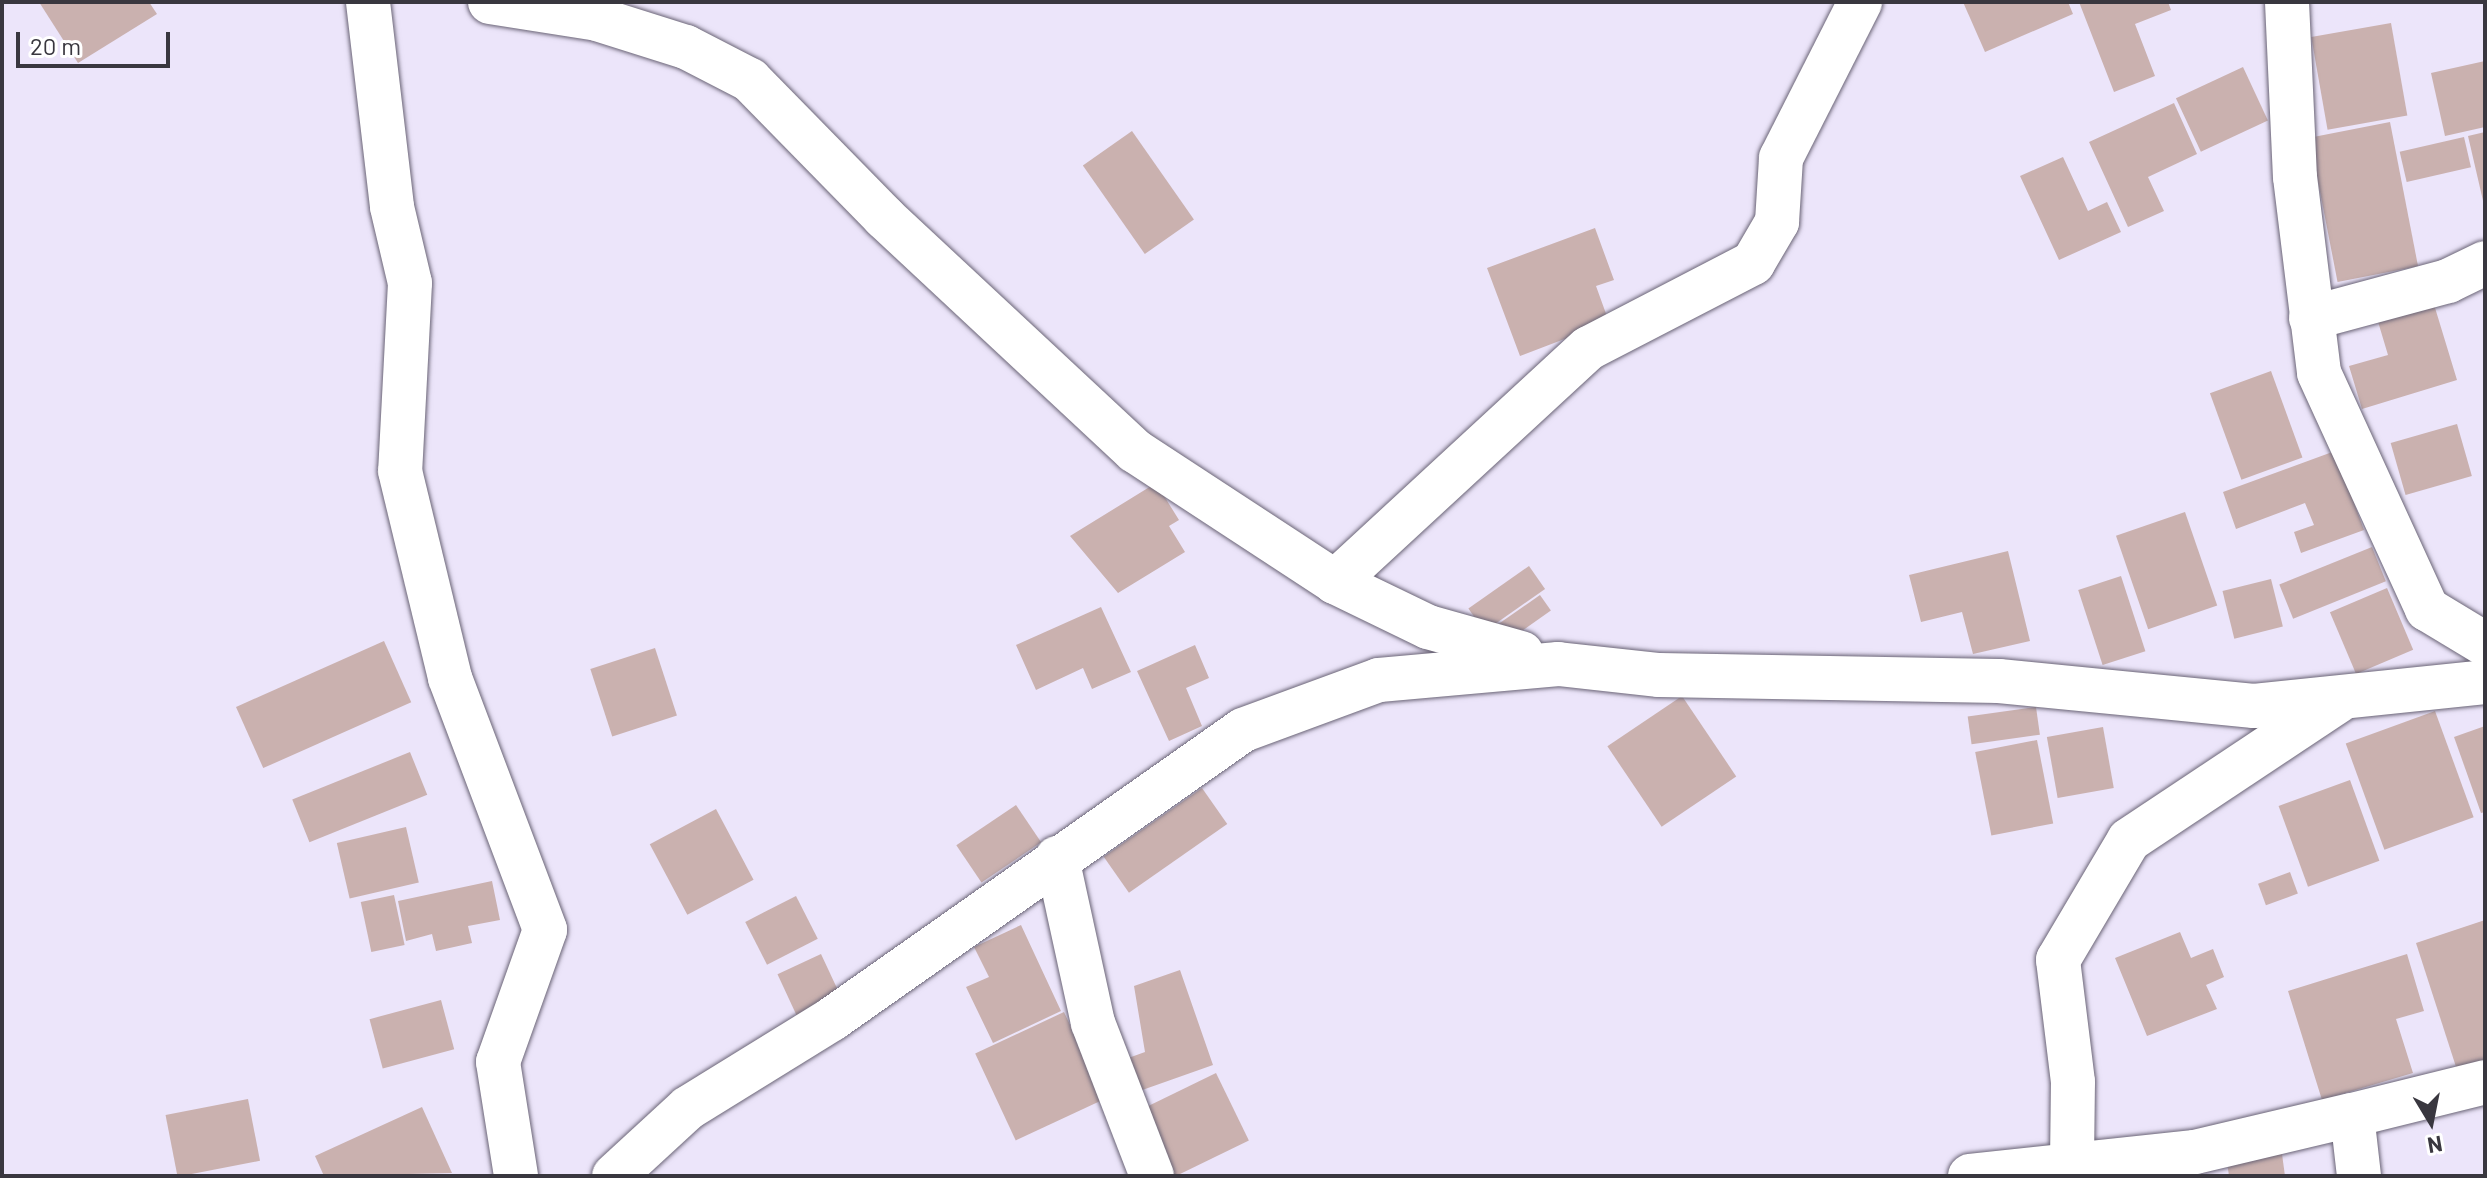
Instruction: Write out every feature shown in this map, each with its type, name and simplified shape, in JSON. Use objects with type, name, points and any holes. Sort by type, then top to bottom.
[{"type":"street","points":[[368,2],[392,207],[410,283],[400,471],[450,678],[545,930],[498,1062],[516,1176]]},
{"type":"street","points":[[490,2],[597,19],[686,47],[750,80],[1090,412],[1160,468],[1335,582],[1428,627],[1558,664]]},
{"type":"street","points":[[1335,582],[1589,348],[1753,263],[1777,222],[1781,158],[1860,2]]},
{"type":"street","points":[[2287,2],[2311,318],[2319,373],[2427,609],[2485,644]]},
{"type":"street","points":[[2311,318],[2448,281],[2485,263]]},
{"type":"street","points":[[614,1176],[688,1108],[832,1019],[1243,730],[1317,698],[1457,668],[1558,664],[1674,676],[1999,681],[2254,706],[2340,700],[2485,682]]},
{"type":"street","points":[[2072,1162],[2073,1082],[2058,960],[2129,840],[2340,700]]},
{"type":"street","points":[[1057,858],[1093,1023],[1152,1176]]},
{"type":"street","points":[[1970,1176],[2072,1162],[2195,1152],[2485,1082]]},
{"type":"street","points":[[2352,1115],[2359,1176]]},
{"type":"building","points":[[39,2],[149,2],[157,14],[78,63]]},
{"type":"building","points":[[1963,2],[2068,2],[2073,14],[1985,52]]},
{"type":"building","points":[[2079,2],[2168,2],[2171,10],[2135,24],[2155,76],[2114,92]]},
{"type":"building","points":[[2391,23],[2407,116],[2328,130],[2311,37]]},
{"type":"building","points":[[2485,61],[2485,127],[2445,136],[2431,73]]},
{"type":"building","points":[[2243,67],[2268,120],[2201,152],[2176,98]]},
{"type":"building","points":[[2174,103],[2197,154],[2148,177],[2164,211],[2128,227],[2089,142]]},
{"type":"building","points":[[2390,122],[2418,266],[2338,282],[2310,138]]},
{"type":"building","points":[[1132,131],[1194,219],[1145,254],[1083,165]]},
{"type":"building","points":[[2485,132],[2485,205],[2484,205],[2468,136]]},
{"type":"building","points":[[2464,137],[2471,167],[2407,182],[2400,152]]},
{"type":"building","points":[[2063,157],[2088,211],[2107,202],[2121,232],[2059,260],[2020,176]]},
{"type":"building","points":[[1595,228],[1614,280],[1596,286],[1609,322],[1520,356],[1487,268]]},
{"type":"building","points":[[2429,288],[2457,380],[2362,409],[2349,366],[2388,355],[2373,305]]},
{"type":"building","points":[[2271,371],[2302,457],[2241,480],[2210,393]]},
{"type":"building","points":[[2457,424],[2472,476],[2406,495],[2391,443]]},
{"type":"building","points":[[2335,451],[2364,530],[2301,553],[2294,532],[2314,525],[2305,503],[2236,529],[2223,492]]},
{"type":"building","points":[[1156,483],[1179,520],[1169,526],[1185,552],[1118,593],[1070,536]]},
{"type":"building","points":[[2185,512],[2217,606],[2148,629],[2116,536]]},
{"type":"building","points":[[2372,547],[2386,581],[2293,619],[2279,584]]},
{"type":"building","points":[[2008,551],[2030,641],[1973,654],[1962,612],[1921,622],[1909,575]]},
{"type":"building","points":[[1529,566],[1545,589],[1484,631],[1468,608]]},
{"type":"building","points":[[2121,576],[2145,651],[2103,665],[2078,590]]},
{"type":"building","points":[[2271,579],[2283,627],[2234,639],[2222,591]]},
{"type":"building","points":[[2387,588],[2413,650],[2356,674],[2330,612]]},
{"type":"building","points":[[1540,595],[1551,611],[1505,643],[1494,627]]},
{"type":"building","points":[[1101,607],[1131,672],[1092,689],[1083,668],[1036,690],[1016,645]]},
{"type":"building","points":[[384,641],[411,702],[263,768],[236,707]]},
{"type":"building","points":[[1195,645],[1209,678],[1186,688],[1202,726],[1169,741],[1137,671]]},
{"type":"building","points":[[655,648],[677,716],[612,737],[590,669]]},
{"type":"building","points":[[1682,696],[1736,776],[1662,827],[1607,746]]},
{"type":"building","points":[[2036,707],[2040,735],[1972,744],[1968,717]]},
{"type":"building","points":[[2435,711],[2474,817],[2384,850],[2346,743]]},
{"type":"building","points":[[2485,726],[2485,812],[2481,813],[2454,737]]},
{"type":"building","points":[[2103,727],[2114,788],[2058,798],[2047,737]]},
{"type":"building","points":[[2037,740],[2053,823],[1991,835],[1975,752]]},
{"type":"building","points":[[410,752],[427,795],[309,842],[292,800]]},
{"type":"building","points":[[2350,780],[2379,861],[2308,887],[2279,806]]},
{"type":"building","points":[[1202,788],[1227,824],[1129,893],[1104,857]]},
{"type":"building","points":[[1016,805],[1041,842],[981,883],[956,845]]},
{"type":"building","points":[[716,809],[754,880],[687,915],[650,844]]},
{"type":"building","points":[[406,827],[419,883],[350,899],[337,843]]},
{"type":"building","points":[[2290,872],[2298,894],[2266,905],[2258,884]]},
{"type":"building","points":[[492,881],[500,920],[468,926],[472,943],[436,951],[432,934],[406,941],[398,901]]},
{"type":"building","points":[[394,895],[405,945],[371,952],[361,902]]},
{"type":"building","points":[[796,896],[818,939],[767,965],[745,922]]},
{"type":"building","points":[[2485,920],[2485,1064],[2458,1073],[2416,943]]},
{"type":"building","points":[[1021,925],[1061,1011],[993,1043],[966,987],[989,977],[974,947]]},
{"type":"building","points":[[2180,932],[2191,958],[2213,949],[2224,977],[2206,985],[2217,1009],[2147,1036],[2115,958]]},
{"type":"building","points":[[821,954],[841,997],[797,1017],[777,974]]},
{"type":"building","points":[[2407,954],[2424,1011],[2396,1019],[2413,1073],[2322,1100],[2288,991]]},
{"type":"building","points":[[1180,970],[1213,1065],[1131,1094],[1120,1061],[1145,1052],[1134,986]]},
{"type":"building","points":[[441,1000],[454,1049],[383,1068],[370,1019]]},
{"type":"building","points":[[1064,1012],[1105,1099],[1016,1140],[975,1053]]},
{"type":"building","points":[[1216,1073],[1249,1140],[1176,1176],[1167,1176],[1136,1112]]},
{"type":"building","points":[[248,1099],[260,1161],[177,1176],[166,1115]]},
{"type":"building","points":[[422,1107],[452,1173],[324,1176],[315,1156]]},
{"type":"building","points":[[2282,1154],[2285,1176],[2229,1176],[2227,1162]]}]
